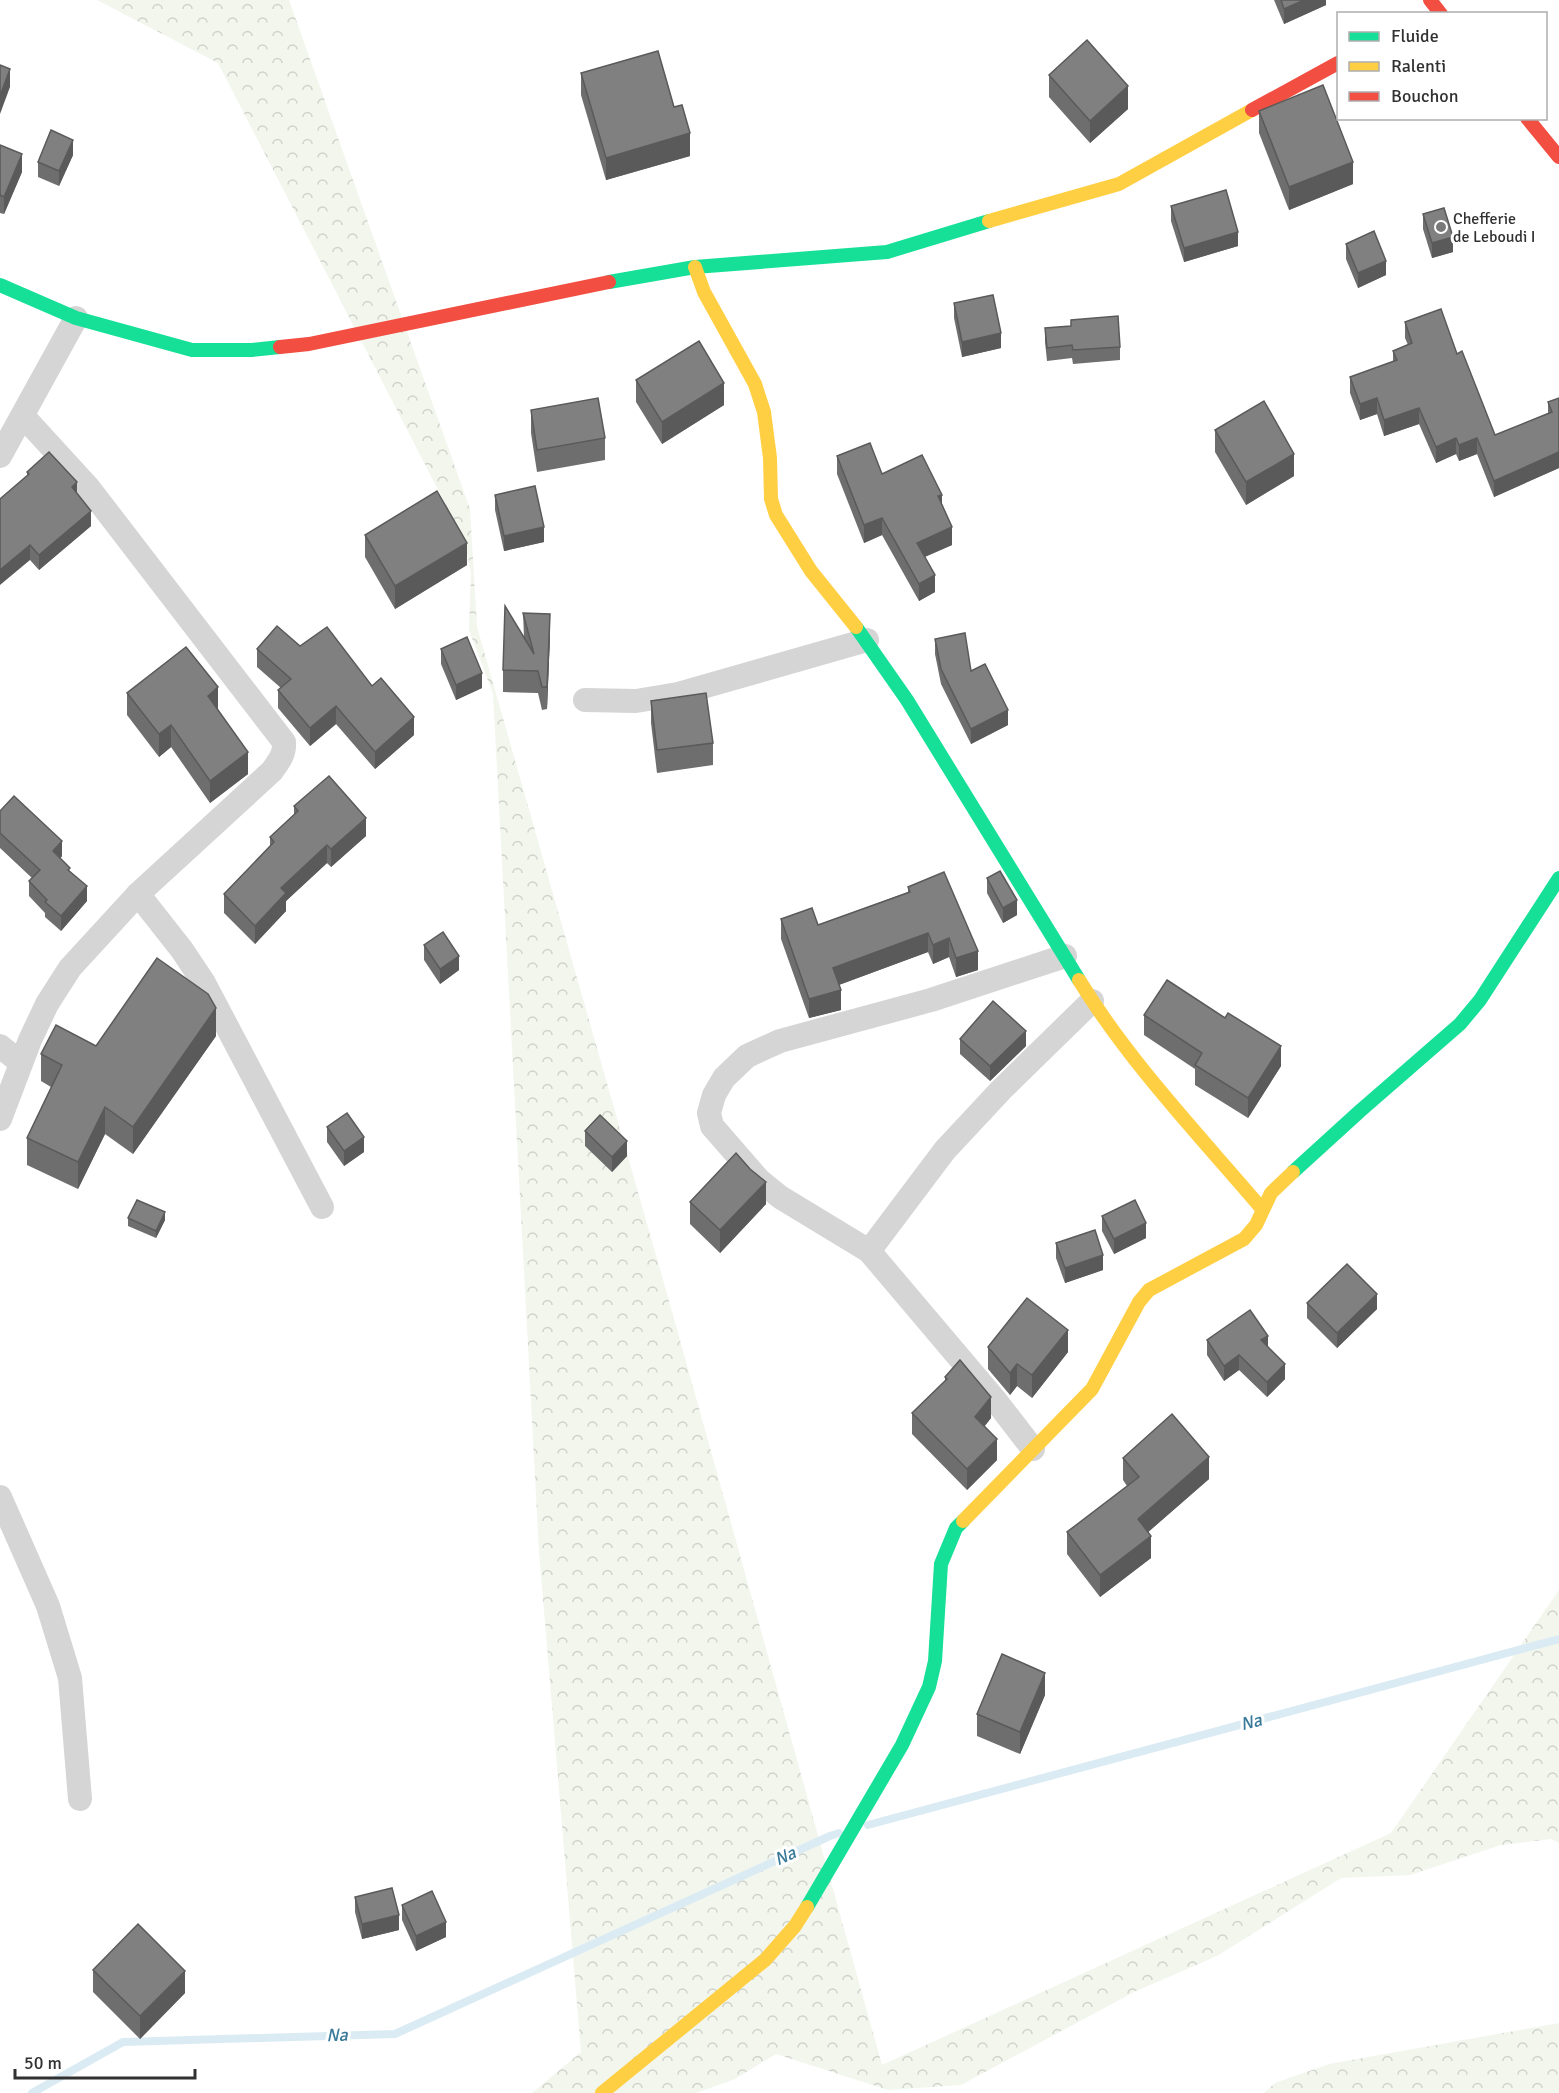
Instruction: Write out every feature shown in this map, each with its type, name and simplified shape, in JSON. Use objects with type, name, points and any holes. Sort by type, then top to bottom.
[{"type":"street","points":[[0,285],[76,318],[192,350],[252,350],[309,344],[585,286],[695,267],[887,252],[1119,184],[1337,64]]},
{"type":"street","points":[[1529,120],[1559,157]]},
{"type":"street","points":[[695,267],[704,292],[754,384],[764,412],[770,458],[771,499],[776,514],[811,571],[867,640],[907,700],[1092,1001],[1145,1071],[1262,1209]]},
{"type":"street","points":[[0,456],[76,318]]},
{"type":"street","points":[[0,1119],[30,1040],[47,1004],[70,968],[138,894],[272,771],[281,759],[284,749],[284,742],[88,487],[23,416]]},
{"type":"street","points":[[585,700],[636,700],[678,694],[867,640]]},
{"type":"street","points":[[602,2093],[765,1960],[801,1918],[823,1883],[903,1745],[929,1687],[935,1661],[941,1564],[956,1528],[1092,1389],[1139,1302],[1149,1290],[1244,1239],[1256,1225],[1271,1193],[1360,1111],[1460,1024],[1480,1000],[1559,879]]},
{"type":"street","points":[[138,894],[182,950],[204,983],[322,1207]]},
{"type":"street","points":[[1033,1449],[996,1401],[869,1251],[780,1197],[759,1180],[712,1126],[709,1113],[714,1095],[724,1078],[747,1056],[780,1041],[932,1000],[1065,956]]},
{"type":"street","points":[[869,1251],[945,1150],[1001,1090],[1092,1001]]},
{"type":"street","points":[[0,1046],[21,1063]]},
{"type":"street","points":[[0,1497],[48,1606],[70,1678],[80,1799]]},
{"type":"green space","points":[[97,0],[289,0],[470,509],[477,627],[673,1315],[882,2065],[1391,1833],[1559,1590],[1559,1843],[1551,1839],[1501,1845],[1410,1875],[1341,1878],[1217,1956],[1134,1992],[961,2085],[888,2090],[776,2054],[735,2079],[696,2093],[532,2093],[581,2052],[539,1551],[493,694],[469,630],[471,574],[465,542],[218,63]]},
{"type":"green space","points":[[1559,2023],[1559,2093],[1264,2093],[1275,2083],[1329,2064]]},
{"type":"building","points":[[1281,0],[1304,0],[1284,9]]},
{"type":"building","points":[[1087,40],[1128,86],[1090,121],[1049,75]]},
{"type":"building","points":[[658,51],[674,107],[682,105],[690,133],[606,158],[581,73]]},
{"type":"building","points":[[0,65],[10,69],[0,96]]},
{"type":"building","points":[[1323,85],[1353,162],[1289,187],[1259,111]]},
{"type":"building","points":[[51,130],[73,140],[59,171],[38,162]]},
{"type":"building","points":[[0,145],[22,154],[4,197],[0,195]]},
{"type":"building","points":[[1226,190],[1238,232],[1184,248],[1171,206]]},
{"type":"building","points":[[1444,208],[1453,237],[1432,243],[1423,214]]},
{"type":"building","points":[[1374,231],[1386,261],[1358,273],[1346,244]]},
{"type":"building","points":[[993,295],[1001,333],[962,342],[954,303]]},
{"type":"building","points":[[1441,309],[1457,354],[1462,351],[1495,435],[1552,412],[1548,402],[1559,398],[1559,452],[1494,481],[1477,438],[1459,445],[1456,438],[1436,447],[1419,408],[1384,420],[1377,398],[1360,404],[1350,377],[1397,360],[1393,351],[1412,343],[1405,322]]},
{"type":"building","points":[[1118,316],[1120,347],[1073,350],[1072,345],[1047,348],[1045,328],[1071,326],[1071,320]]},
{"type":"building","points":[[699,341],[724,383],[662,422],[636,380]]},
{"type":"building","points":[[598,398],[605,438],[537,450],[531,410]]},
{"type":"building","points":[[1264,401],[1294,454],[1246,482],[1215,430]]},
{"type":"building","points":[[870,443],[882,474],[922,455],[942,495],[938,496],[952,527],[917,543],[935,575],[919,584],[882,518],[864,525],[837,456]]},
{"type":"building","points":[[49,452],[77,482],[72,487],[91,511],[39,555],[30,545],[0,570],[0,499],[29,474],[27,472]]},
{"type":"building","points":[[535,486],[544,527],[504,536],[495,495]]},
{"type":"building","points":[[437,491],[467,543],[395,586],[365,535]]},
{"type":"building","points":[[505,606],[534,654],[523,613],[550,614],[547,687],[542,687],[538,671],[503,670]]},
{"type":"building","points":[[277,626],[300,646],[327,627],[372,686],[381,678],[414,717],[375,752],[336,706],[310,728],[278,690],[291,679],[257,649]]},
{"type":"building","points":[[965,633],[971,671],[985,664],[1008,710],[971,729],[941,669],[935,639]]},
{"type":"building","points":[[467,637],[482,673],[456,685],[441,649]]},
{"type":"building","points":[[186,647],[218,687],[208,696],[248,752],[210,781],[171,725],[159,734],[127,693]]},
{"type":"building","points":[[706,693],[713,743],[657,750],[651,701]]},
{"type":"building","points":[[329,776],[366,818],[331,849],[327,845],[281,888],[286,893],[255,926],[224,894],[274,842],[270,837],[298,811],[294,806]]},
{"type":"building","points":[[14,796],[62,841],[53,851],[70,868],[68,870],[87,886],[61,916],[45,902],[47,900],[29,881],[40,870],[0,833],[0,811]]},
{"type":"building","points":[[1000,871],[1017,900],[1003,908],[987,878]]},
{"type":"building","points":[[944,872],[978,951],[956,958],[949,938],[933,945],[928,933],[833,968],[841,990],[809,999],[781,919],[812,908],[818,925],[910,892],[908,887]]},
{"type":"building","points":[[443,932],[459,956],[440,969],[424,945]]},
{"type":"building","points":[[157,958],[208,994],[216,1008],[133,1127],[105,1107],[78,1162],[27,1138],[62,1065],[41,1054],[56,1025],[96,1046]]},
{"type":"building","points":[[1167,980],[1225,1018],[1228,1013],[1281,1046],[1248,1098],[1195,1065],[1202,1053],[1144,1015]]},
{"type":"building","points":[[993,1001],[1026,1031],[990,1066],[960,1039]]},
{"type":"building","points":[[347,1113],[364,1137],[344,1151],[327,1127]]},
{"type":"building","points":[[600,1115],[627,1141],[612,1157],[585,1131]]},
{"type":"building","points":[[736,1153],[766,1182],[720,1230],[690,1202]]},
{"type":"building","points":[[137,1200],[165,1212],[156,1231],[128,1218]]},
{"type":"building","points":[[1135,1200],[1146,1223],[1114,1239],[1102,1216]]},
{"type":"building","points":[[1095,1230],[1103,1255],[1065,1268],[1056,1243]]},
{"type":"building","points":[[1347,1264],[1377,1294],[1337,1333],[1307,1303]]},
{"type":"building","points":[[1027,1298],[1068,1330],[1032,1375],[1017,1364],[1010,1373],[988,1347]]},
{"type":"building","points":[[1250,1310],[1268,1336],[1261,1340],[1285,1364],[1267,1382],[1239,1355],[1224,1366],[1207,1340]]},
{"type":"building","points":[[960,1360],[991,1397],[975,1417],[997,1439],[967,1469],[912,1413],[947,1379],[945,1377]]},
{"type":"building","points":[[1172,1414],[1209,1457],[1138,1519],[1151,1536],[1100,1575],[1067,1532],[1139,1477],[1123,1458]]},
{"type":"building","points":[[1002,1654],[1045,1673],[1020,1732],[977,1714]]},
{"type":"building","points":[[392,1888],[399,1915],[362,1924],[355,1897]]},
{"type":"building","points":[[432,1891],[446,1922],[416,1936],[402,1905]]},
{"type":"building","points":[[138,1924],[185,1971],[140,2016],[93,1970]]},
{"type":"waterway","name":"Na","points":[[868,1825],[1559,1639]]},
{"type":"waterway","name":"Na","points":[[32,2093],[123,2042],[395,2034],[839,1833]]},
{"type":"traffic: fast","points":[[609,282],[695,267],[887,252],[989,221]]},
{"type":"traffic: fast","points":[[0,285],[76,318],[192,350],[252,350],[280,347]]},
{"type":"traffic: fast","points":[[856,627],[907,700],[1079,980]]},
{"type":"traffic: fast","points":[[1293,1172],[1460,1024],[1480,1000],[1559,878]]},
{"type":"traffic: fast","points":[[807,1907],[902,1745],[929,1687],[935,1661],[941,1564],[956,1528],[963,1521]]},
{"type":"traffic: slow","points":[[989,221],[1119,184],[1252,110]]},
{"type":"traffic: slow","points":[[695,267],[704,292],[755,384],[764,412],[770,458],[771,499],[776,515],[811,571],[856,627]]},
{"type":"traffic: slow","points":[[1079,980],[1099,1011],[1143,1069],[1262,1209]]},
{"type":"traffic: slow","points":[[963,1521],[1092,1389],[1139,1302],[1149,1290],[1244,1239],[1256,1225],[1271,1193],[1293,1172]]},
{"type":"traffic: slow","points":[[602,2093],[765,1960],[795,1926],[807,1907]]},
{"type":"traffic: jam","points":[[1430,0],[1439,12]]},
{"type":"traffic: jam","points":[[1252,110],[1337,64]]},
{"type":"traffic: jam","points":[[1529,120],[1559,157]]},
{"type":"traffic: jam","points":[[280,347],[309,344],[609,282]]},
{"type":"place","name":"Chefferie de Leboudi I","points":[[1441,227]]}]
